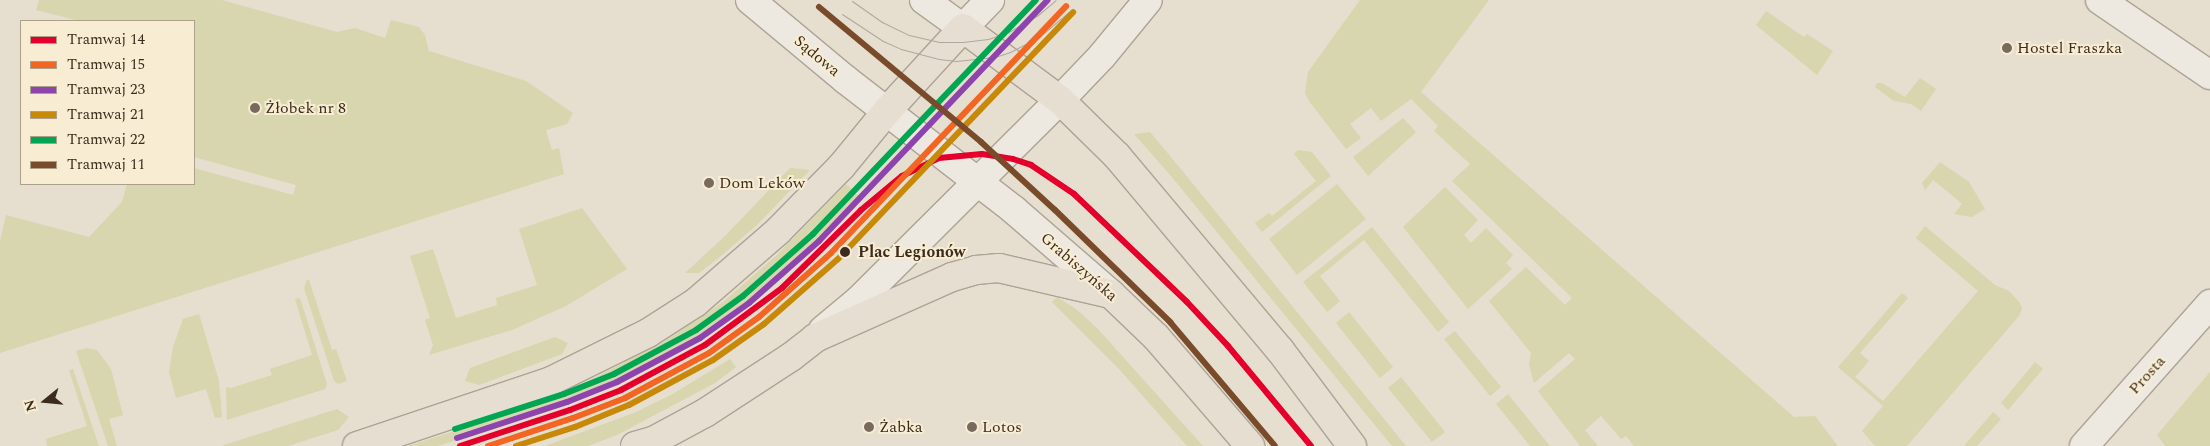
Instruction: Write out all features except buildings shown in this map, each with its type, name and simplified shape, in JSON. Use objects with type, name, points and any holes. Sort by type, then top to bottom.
[{"type":"main road","points":[[357,446],[551,381],[648,333],[714,288],[778,231],[841,167],[886,112],[963,28],[1060,100],[1117,156],[1160,204],[1280,350],[1352,446]]},
{"type":"main road","points":[[648,444],[686,424],[749,386],[815,338],[952,277],[976,270],[999,268],[1111,294]]},
{"type":"main road","name":"Grabiszyńska","points":[[1111,294],[1162,344],[1250,446]]},
{"type":"street","name":"Sądowa","points":[[750,0],[886,112]]},
{"type":"street","points":[[924,0],[963,28],[990,0]]},
{"type":"street","points":[[815,338],[859,300],[1060,100],[1102,56],[1148,0]]},
{"type":"street","points":[[2100,0],[2210,75]]},
{"type":"street","name":"Grabiszyńska","points":[[886,112],[978,183],[1111,294]]},
{"type":"street","name":"Prosta","points":[[2084,446],[2210,304]]},
{"type":"green space","points":[[39,0],[222,0],[337,32],[355,28],[385,38],[391,20],[419,27],[425,35],[429,51],[526,81],[573,113],[567,124],[546,130],[552,150],[559,148],[564,174],[0,353],[0,241],[6,215],[89,237],[122,202],[127,185],[195,185],[195,168],[293,195],[296,185],[195,157],[195,20],[75,20],[36,10]]},
{"type":"green space","points":[[1360,0],[1489,0],[1421,92],[1794,417],[1815,416],[1838,446],[1634,446],[1626,436],[1621,439],[1601,416],[1585,430],[1598,446],[1580,446],[1538,391],[1575,359],[1569,353],[1534,383],[1529,365],[1531,353],[1489,301],[1526,267],[1565,305],[1572,298],[1452,181],[1470,164],[1434,131],[1438,126],[1411,99],[1381,121],[1371,108],[1350,124],[1361,138],[1346,149],[1305,93],[1308,72]]},
{"type":"green space","points":[[1766,11],[1804,37],[1807,34],[1833,51],[1817,75],[1756,25]]},
{"type":"green space","points":[[1920,78],[1936,89],[1921,111],[1911,104],[1894,101],[1875,87],[1877,83],[1882,83],[1905,97]]},
{"type":"green space","points":[[1403,118],[1416,132],[1368,176],[1353,157]]},
{"type":"green space","points":[[1150,132],[1406,446],[1392,446],[1171,176],[1134,134]]},
{"type":"green space","points":[[1298,150],[1312,152],[1331,176],[1262,232],[1255,223],[1269,213],[1272,216],[1316,181],[1294,154]]},
{"type":"green space","points":[[1940,162],[1969,182],[1985,209],[1972,217],[1954,214],[1962,204],[1948,192],[1933,180],[1925,190],[1922,183]]},
{"type":"green space","points":[[790,168],[810,170],[757,225],[721,256],[699,273],[685,273],[726,235]]},
{"type":"green space","points":[[846,184],[862,199],[787,274],[716,328],[691,344],[633,375],[584,398],[438,446],[408,446],[520,410],[573,389],[665,341],[723,302],[777,255]]},
{"type":"green space","points":[[1337,184],[1366,219],[1297,275],[1269,239]]},
{"type":"green space","points":[[1445,187],[1478,220],[1464,235],[1471,243],[1486,228],[1513,255],[1506,263],[1512,269],[1468,309],[1403,227]]},
{"type":"green space","points":[[582,208],[627,269],[566,306],[512,330],[429,355],[433,345],[425,320],[430,318],[410,256],[433,249],[456,318],[497,305],[496,298],[537,285],[519,229]]},
{"type":"green space","points":[[1925,226],[1995,285],[2009,291],[2020,303],[2022,309],[2019,316],[1907,446],[1875,446],[1862,431],[1883,406],[1838,367],[1902,293],[1908,298],[1860,353],[1869,361],[1855,377],[1883,401],[1978,291],[1916,238]]},
{"type":"green space","points":[[1372,227],[1449,322],[1438,332],[1364,240],[1320,276],[1340,301],[1327,312],[1303,282]]},
{"type":"green space","points":[[307,280],[309,280],[332,350],[336,349],[347,381],[338,384],[334,381],[304,288]]},
{"type":"green space","points":[[1057,297],[1076,309],[1097,328],[1203,446],[1187,446],[1119,369],[1052,302]]},
{"type":"green space","points":[[300,298],[327,384],[325,389],[227,420],[226,387],[231,388],[272,375],[270,369],[312,355],[295,299]]},
{"type":"green space","points":[[1349,312],[1393,367],[1380,378],[1336,323]]},
{"type":"green space","points":[[199,314],[219,381],[222,417],[215,418],[206,389],[176,398],[169,372],[173,347],[183,319]]},
{"type":"green space","points":[[1455,331],[1501,387],[1490,396],[1444,339]]},
{"type":"green space","points":[[555,337],[568,343],[562,354],[479,385],[465,381],[470,368]]},
{"type":"green space","points":[[87,348],[97,350],[111,369],[123,415],[109,419],[117,446],[108,446],[76,351]]},
{"type":"green space","points":[[730,359],[736,367],[715,383],[617,435],[588,446],[545,446],[636,412],[671,395]]},
{"type":"green space","points":[[2035,362],[2043,369],[2008,410],[2001,403]]},
{"type":"green space","points":[[73,369],[99,446],[47,446],[46,439],[87,426],[69,370]]},
{"type":"green space","points":[[2210,372],[2210,446],[2165,446],[2157,435]]},
{"type":"green space","points":[[1401,377],[1445,432],[1432,442],[1388,388]]},
{"type":"green space","points":[[1508,394],[1550,446],[1530,446],[1496,404]]},
{"type":"green space","points":[[337,409],[349,417],[338,430],[288,446],[221,446]]},
{"type":"green space","points":[[1993,412],[2001,419],[1977,446],[1964,446]]},
{"type":"tram line","name":"22","points":[[455,429],[564,394],[614,374],[696,330],[743,296],[813,234],[1036,0]]},
{"type":"tram line","name":"23","points":[[457,438],[567,402],[617,382],[700,338],[749,303],[819,241],[1048,0]]},
{"type":"tram line","points":[[852,1],[882,22],[909,35],[939,42],[963,42],[988,39],[1007,33],[1038,15],[1056,0]]},
{"type":"tram line","name":"15","points":[[488,446],[573,418],[625,398],[709,353],[759,317],[831,253],[1066,6]]},
{"type":"tram line","name":"11","points":[[819,7],[981,142],[1055,210],[1170,322],[1275,446]]},
{"type":"tram line","points":[[842,14],[883,41],[901,49],[939,59],[956,61],[995,57],[1010,52],[1039,37],[1069,12]]},
{"type":"tram line","name":"21","points":[[516,446],[575,427],[629,405],[713,360],[764,324],[838,259],[1073,12]]},
{"type":"tram line","name":"14","points":[[460,446],[570,410],[621,390],[705,345],[782,288],[861,210],[902,176],[939,158],[982,154],[1013,159],[1031,165],[1074,194],[1187,302],[1228,346],[1311,446]]},
{"type":"place","name":"Hostel Fraszka","points":[[2007,48]]},
{"type":"place","name":"Żłobek nr 8","points":[[255,108]]},
{"type":"place","name":"Dom Leków","points":[[709,183]]},
{"type":"place","name":"Plac Legionów","points":[[845,252]]},
{"type":"place","name":"Żabka","points":[[869,427]]},
{"type":"place","name":"Lotos","points":[[972,427]]}]
